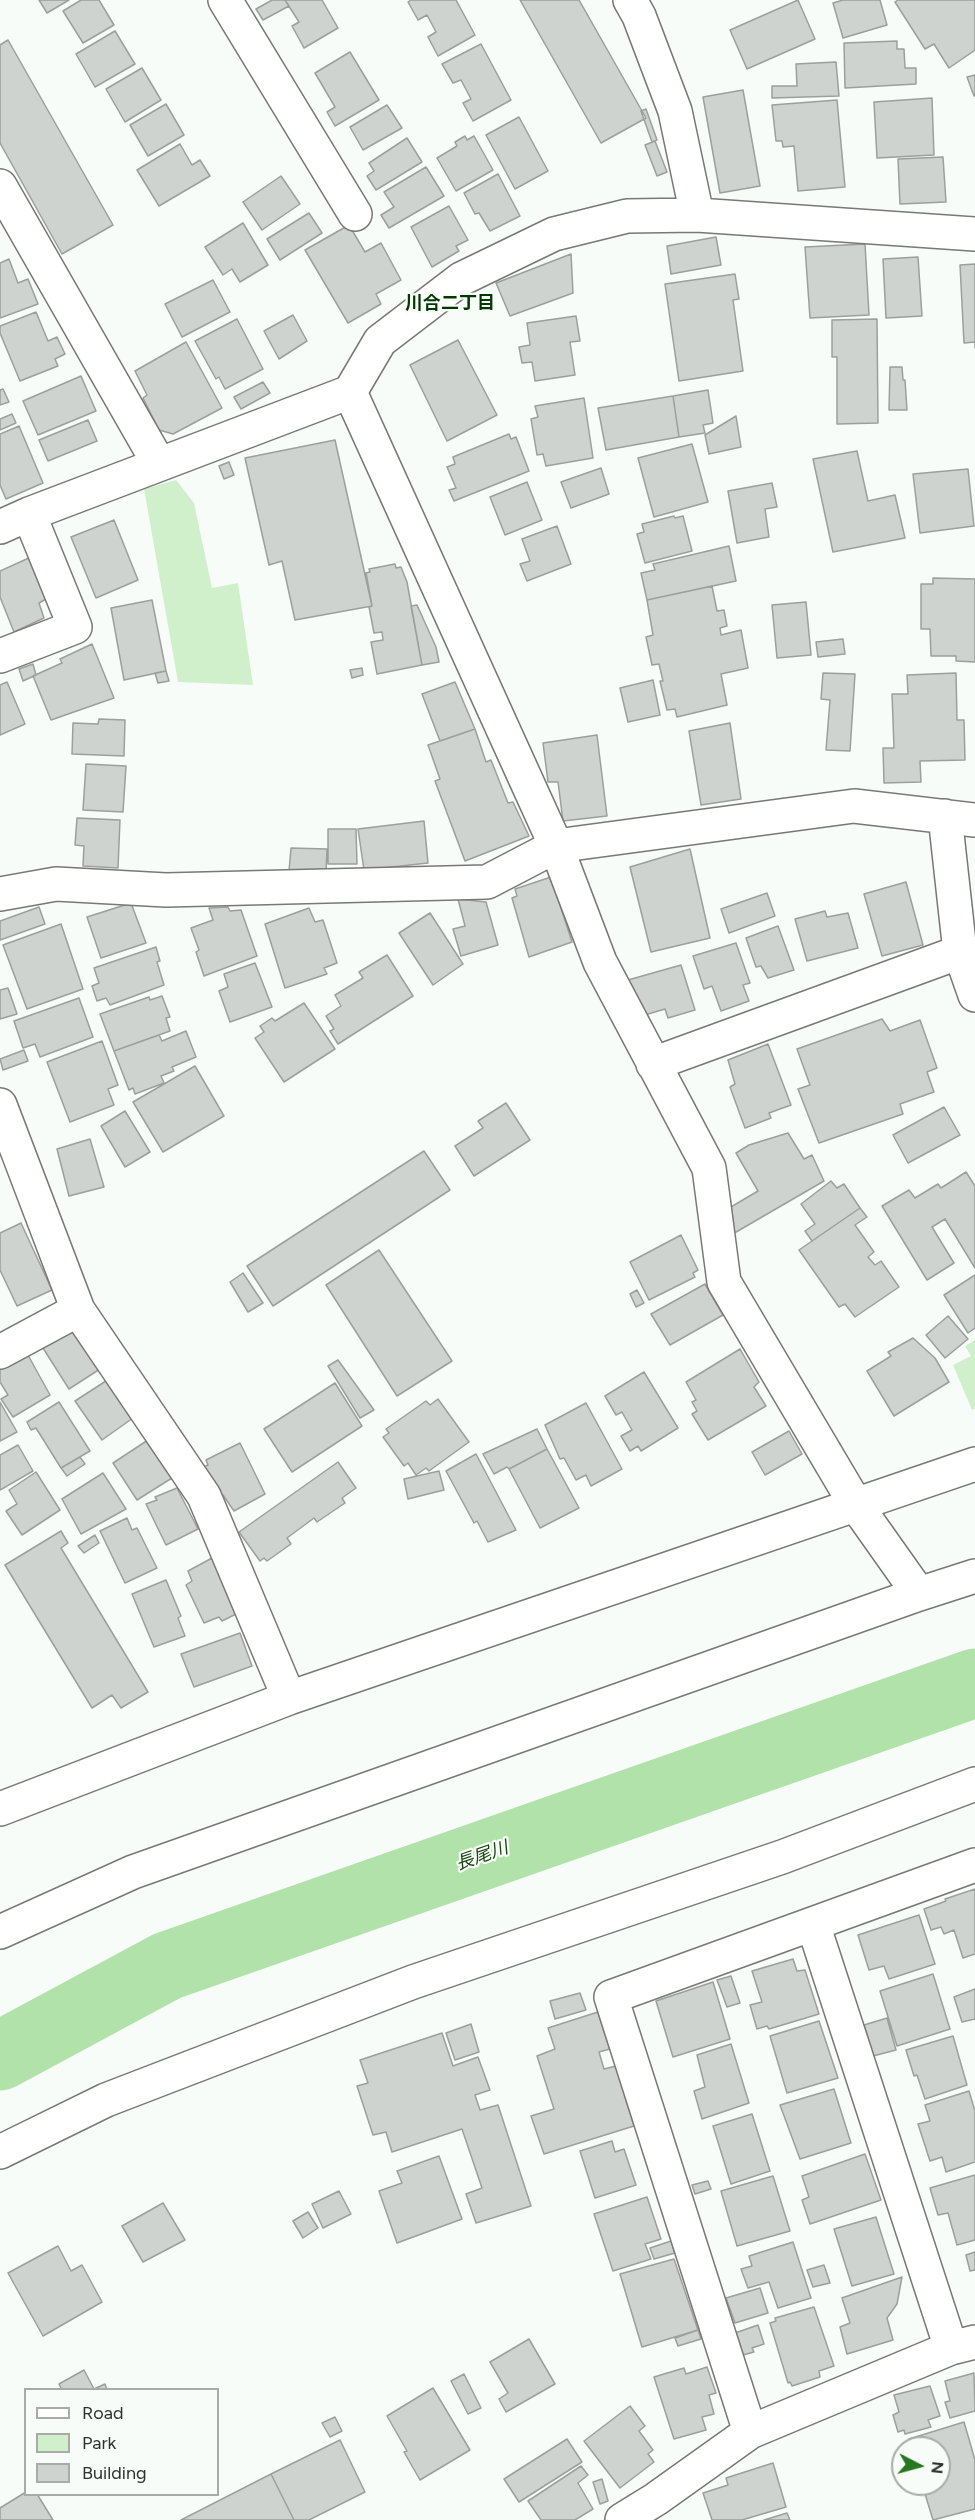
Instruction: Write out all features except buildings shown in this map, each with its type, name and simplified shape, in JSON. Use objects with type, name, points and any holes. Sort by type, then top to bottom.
[{"type":"street","points":[[225,0],[355,214]]},
{"type":"street","points":[[630,0],[639,16],[675,111],[697,215]]},
{"type":"street","points":[[0,186],[159,464]]},
{"type":"street","points":[[0,656],[75,627],[14,520],[350,392],[380,341],[461,279],[554,234],[627,216],[697,215],[975,234]]},
{"type":"street","points":[[350,392],[556,846],[600,962],[709,1168],[724,1282],[856,1505],[919,1594]]},
{"type":"street","points":[[0,894],[56,884],[166,890],[487,882],[556,846],[854,806],[960,818],[960,952],[975,995]]},
{"type":"street","points":[[653,1064],[960,952]]},
{"type":"street","points":[[0,1105],[78,1310],[204,1496],[289,1698]]},
{"type":"street","points":[[0,1352],[78,1310]]},
{"type":"street","points":[[0,1809],[289,1698],[975,1464]]},
{"type":"street","points":[[0,1932],[133,1872],[975,1576]]},
{"type":"street","points":[[0,2152],[106,2100],[413,1982],[782,1857],[975,1784]]},
{"type":"street","points":[[750,2432],[611,1997],[975,1865]]},
{"type":"street","points":[[622,2520],[660,2510],[750,2432],[963,2345],[813,1924]]},
{"type":"green space","points":[[176,480],[194,503],[212,588],[238,583],[253,685],[178,682],[144,489]]},
{"type":"green space","points":[[975,1340],[975,1409],[972,1410],[953,1365],[971,1356],[965,1346]]},
{"type":"waterway","name":"長尾川","points":[[0,2056],[167,1966],[975,1683]]},
{"type":"district","name":"川合二丁目","points":[[450,304]]}]
